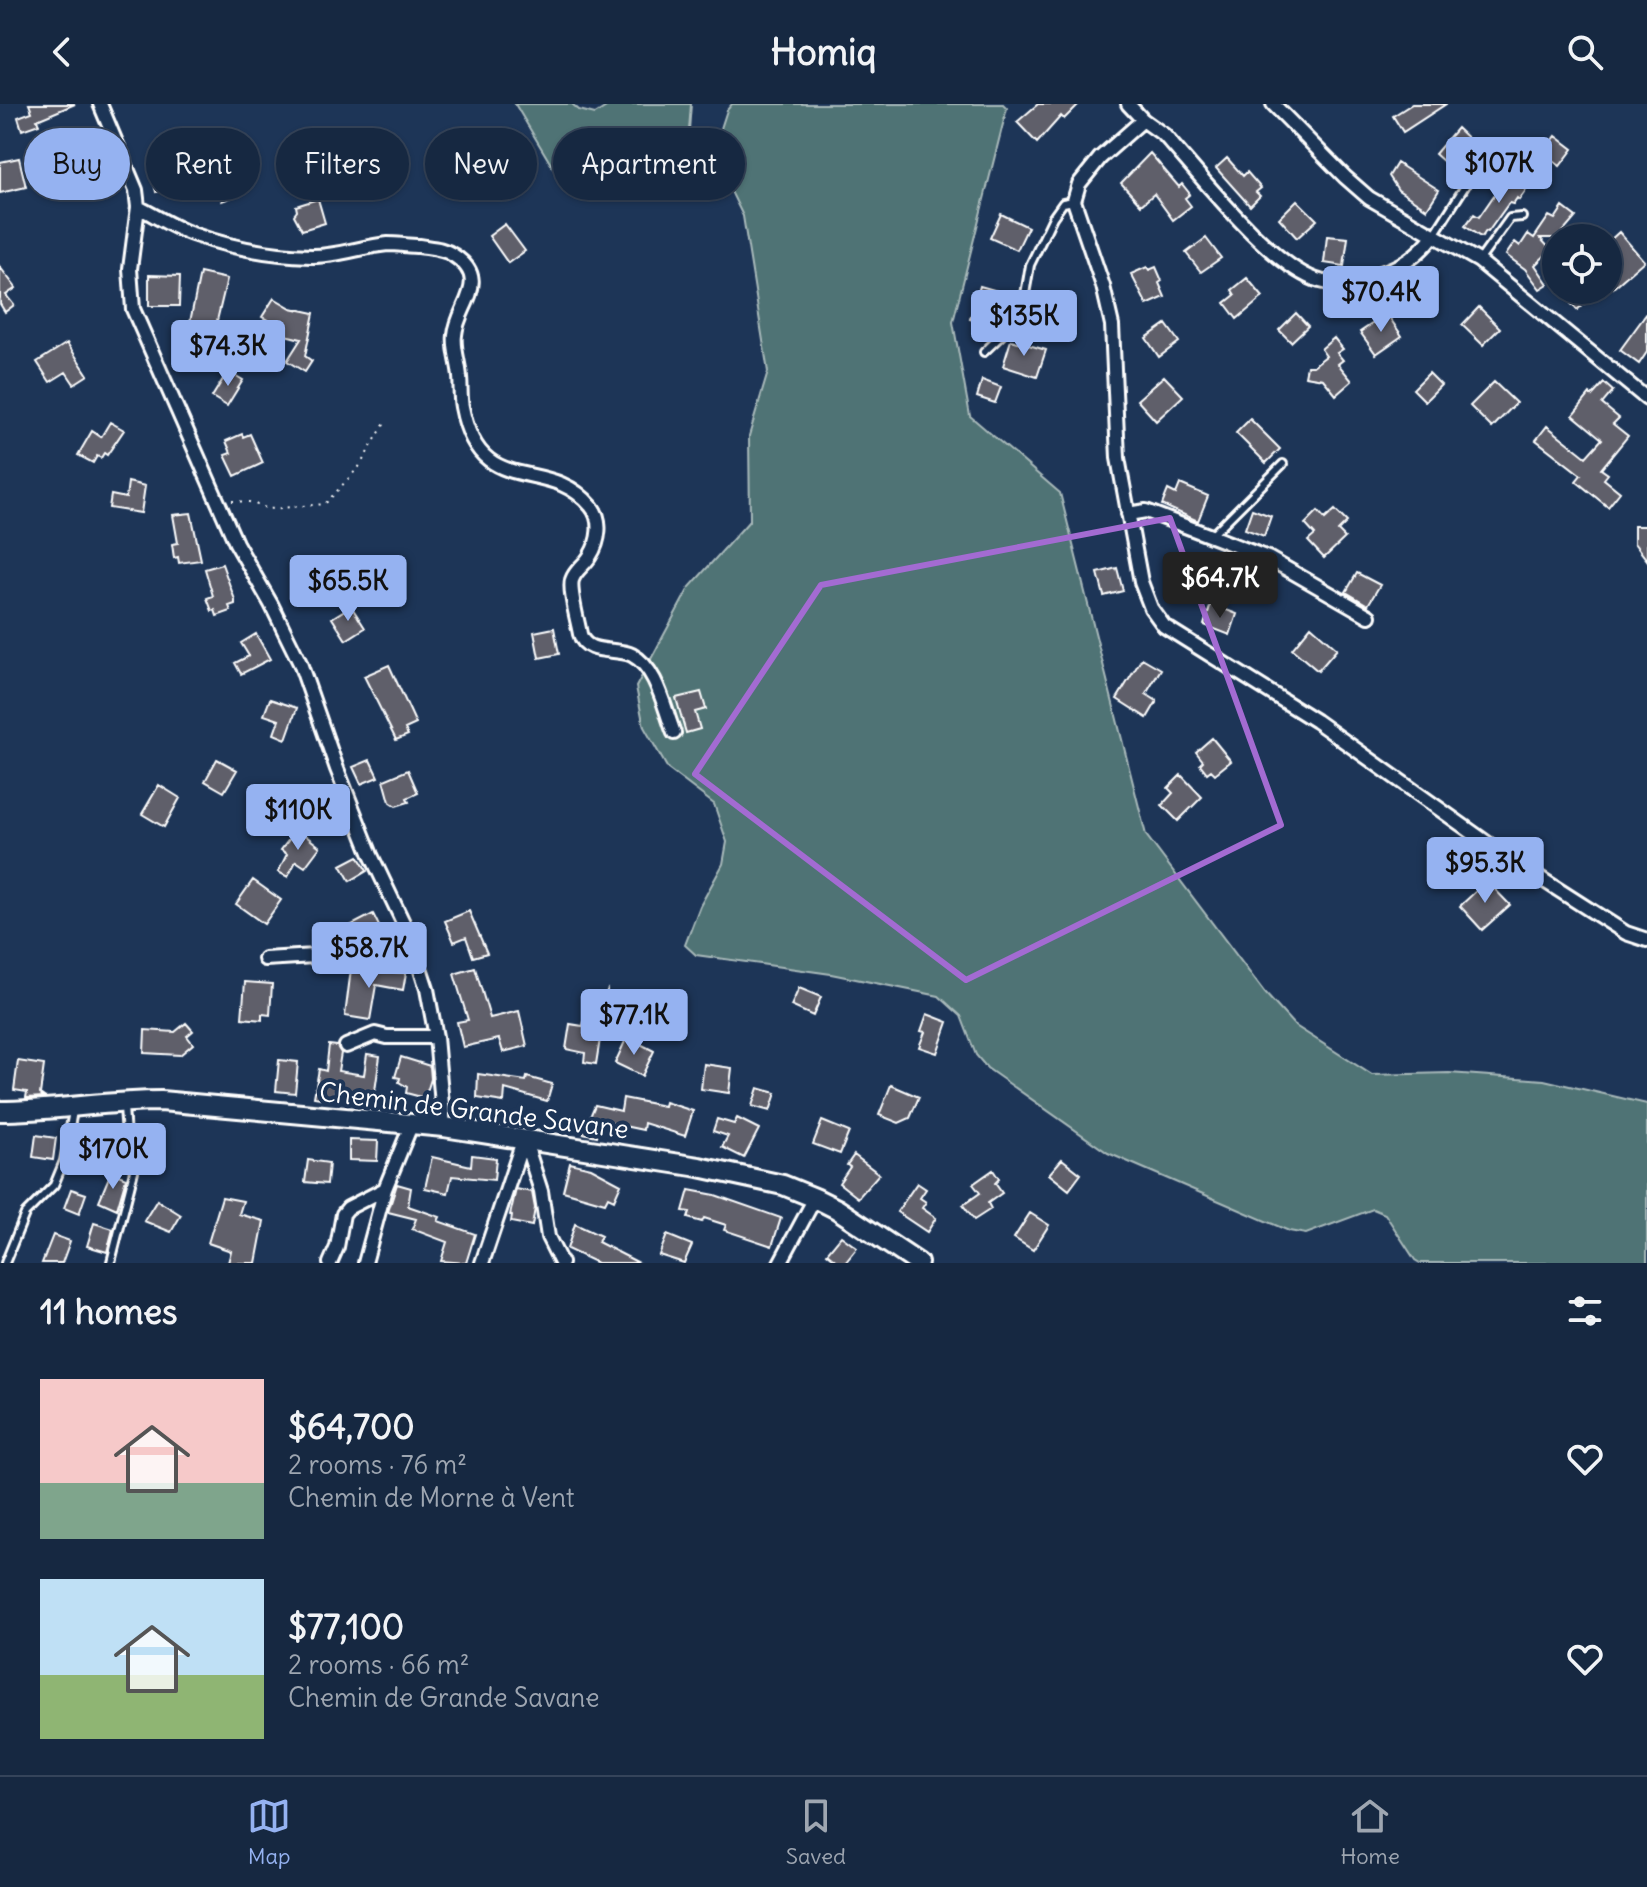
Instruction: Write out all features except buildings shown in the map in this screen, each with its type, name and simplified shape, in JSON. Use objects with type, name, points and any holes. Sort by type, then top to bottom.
[{"type":"street","points":[[100,104],[136,190],[138,207],[130,269],[133,309],[236,543],[300,663],[371,855],[410,937],[427,989],[436,1037],[444,1127]]},
{"type":"street","points":[[1128,104],[1164,135],[1270,251],[1297,273],[1323,282],[1351,283],[1402,267],[1421,252],[1434,235]]},
{"type":"street","points":[[1273,104],[1369,198],[1479,261],[1647,399]]},
{"type":"street","points":[[1143,120],[1100,158],[1079,184],[1074,201],[1103,286],[1112,325],[1118,458],[1141,582],[1151,608],[1164,626],[1316,721],[1504,855],[1626,933],[1647,940]]},
{"type":"street","points":[[138,207],[190,233],[238,247],[312,256],[390,244],[436,248],[462,262],[471,277],[473,289],[454,336],[461,405],[472,442],[489,461],[514,473],[541,476],[571,489],[591,506],[599,522],[596,543],[571,583],[581,639],[589,647],[630,654],[648,666],[674,733]]},
{"type":"street","points":[[1128,514],[1146,511],[1268,558],[1369,616]]},
{"type":"street","points":[[265,959],[380,952],[410,937]]},
{"type":"street","points":[[346,1046],[375,1034],[387,1037],[436,1037]]},
{"type":"street","name":"Chemin de Grande Savane","points":[[0,1111],[41,1111],[124,1101],[161,1101],[412,1123],[524,1138],[699,1167],[783,1185],[837,1209],[918,1263]]},
{"type":"street","points":[[365,1263],[385,1189],[412,1123]]},
{"type":"street","points":[[482,1263],[524,1138]]},
{"type":"street","points":[[524,1138],[541,1191],[548,1237],[561,1263]]},
{"type":"street","points":[[330,1263],[337,1247],[343,1214],[348,1208],[385,1189]]},
{"type":"street","points":[[780,1263],[815,1198]]},
{"type":"lane","points":[[1434,235],[1467,183],[1489,157]]},
{"type":"lane","points":[[984,352],[1005,332],[1023,306],[1030,265],[1053,217],[1063,203],[1074,201]]},
{"type":"lane","points":[[1479,261],[1510,218],[1522,217]]},
{"type":"lane","points":[[1211,536],[1283,464]]},
{"type":"lane","points":[[111,1262],[134,1171],[127,1153],[124,1101]]},
{"type":"lane","points":[[5,1263],[25,1214],[54,1185],[64,1161],[74,1107]]},
{"type":"path","points":[[219,504],[249,502],[273,509],[325,504],[359,467],[385,423]]},
{"type":"highlighted area","points":[[1170,518],[1281,825],[966,980],[695,774],[821,585]]},
{"type":"green space","points":[[515,104],[572,104],[579,110],[595,114],[611,104],[691,104],[689,128],[553,128],[553,168],[537,141],[537,128],[529,128]]},
{"type":"green space","points":[[732,104],[1003,104],[1007,108],[953,322],[970,416],[1060,493],[1146,835],[1265,993],[1294,1025],[1372,1075],[1449,1073],[1544,1080],[1647,1104],[1647,1263],[1420,1263],[1385,1214],[1373,1209],[1306,1234],[1289,1231],[1108,1153],[987,1068],[976,1055],[961,1016],[939,996],[831,974],[696,955],[685,945],[700,906],[723,864],[727,842],[714,804],[668,769],[644,727],[636,687],[689,588],[750,520],[749,436],[768,372],[743,216],[735,200],[745,200],[745,128],[721,128]]}]
